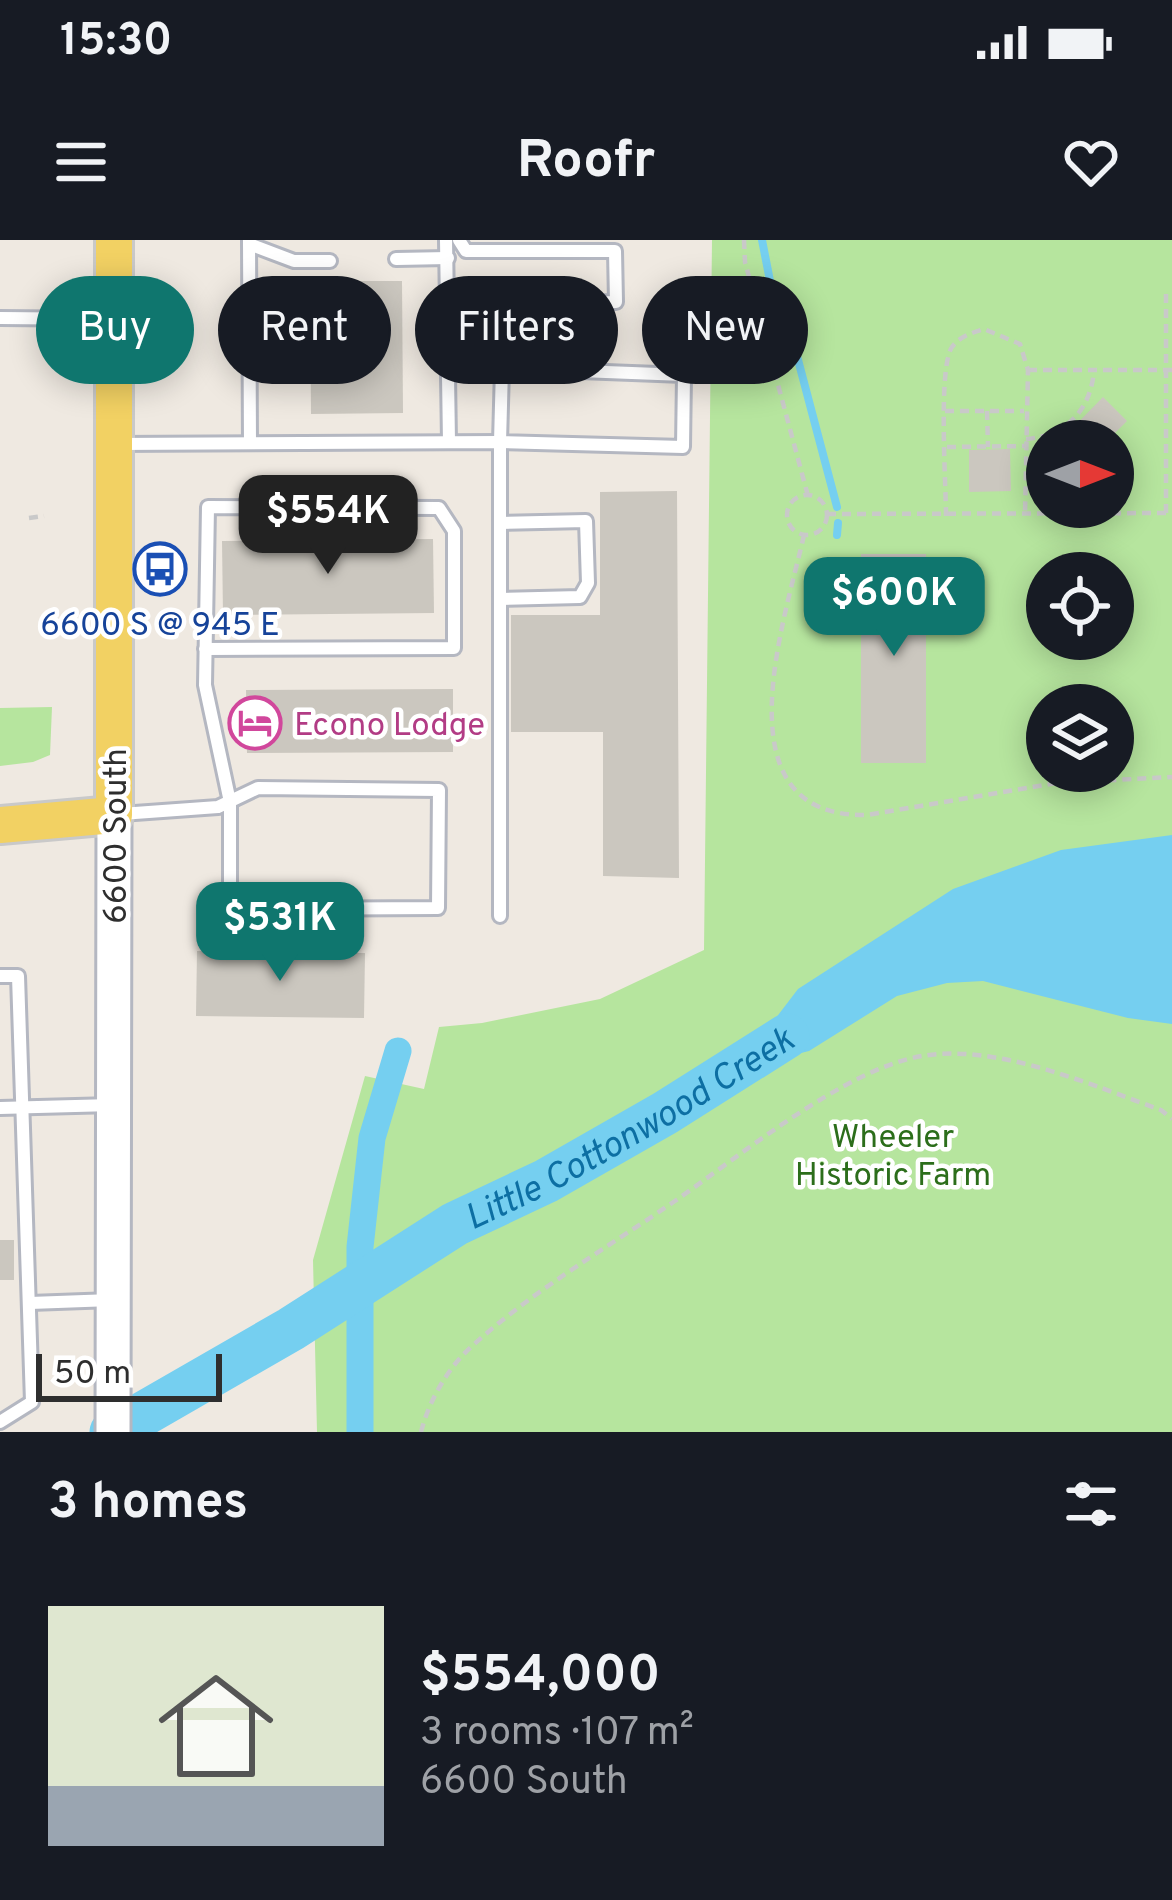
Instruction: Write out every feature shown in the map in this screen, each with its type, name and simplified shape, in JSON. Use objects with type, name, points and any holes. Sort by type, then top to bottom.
[{"type":"main road","name":"6600 South","points":[[114,240],[114,276]]},
{"type":"main road","name":"6600 South","points":[[113,1418],[115,384]]},
{"type":"main road","points":[[0,825],[114,815]]},
{"type":"lane","points":[[446,240],[448,276]]},
{"type":"lane","points":[[459,240],[466,251],[615,251],[615,276]]},
{"type":"lane","points":[[250,443],[249,242],[294,261],[330,261]]},
{"type":"lane","points":[[396,259],[448,258]]},
{"type":"lane","points":[[0,318],[36,318]]},
{"type":"lane","points":[[115,444],[500,442],[683,447],[684,375],[502,368],[500,442],[500,916]]},
{"type":"lane","points":[[449,384],[449,442]]},
{"type":"lane","points":[[114,815],[218,807],[230,802],[258,788],[439,790],[438,908],[230,909],[230,802],[205,685],[205,649],[208,507],[439,508],[454,531],[454,648],[205,649]]},
{"type":"lane","points":[[500,523],[586,521],[588,583],[580,597],[500,599]]},
{"type":"lane","points":[[0,976],[18,976],[26,1109],[32,1402],[0,1422]]},
{"type":"lane","points":[[0,1108],[114,1105]]},
{"type":"lane","points":[[30,1303],[113,1300]]},
{"type":"path","points":[[744,240],[745,262],[808,496]]},
{"type":"path","points":[[1134,512],[1169,513],[1166,294]]},
{"type":"path","points":[[827,514],[946,516],[1025,515],[1028,370],[1020,344],[984,328],[962,336],[949,350],[946,516]]},
{"type":"path","points":[[1028,370],[1169,370]]},
{"type":"path","points":[[1071,420],[1083,407],[1094,370]]},
{"type":"path","points":[[945,411],[1025,411]]},
{"type":"path","points":[[987,411],[988,447]]},
{"type":"path","points":[[946,447],[1025,443]]},
{"type":"path","points":[[808,496],[822,502],[827,514],[818,532],[804,535],[790,525],[787,513],[793,501],[808,496]]},
{"type":"path","points":[[28,518],[44,516]]},
{"type":"path","points":[[804,535],[777,647],[772,736],[787,780],[809,802],[868,815],[1057,783],[1172,777]]},
{"type":"path","points":[[421,1432],[428,1406],[469,1348],[571,1272],[815,1105],[871,1072],[921,1056],[983,1056],[1070,1077],[1160,1110],[1172,1119]]},
{"type":"green space","name":"Wheeler Historic Farm","points":[[712,240],[1172,240],[1172,1432],[317,1432],[313,1260],[365,1076],[424,1089],[439,1027],[600,999],[704,950],[710,384],[808,384],[808,276],[712,276]]},
{"type":"green space","points":[[52,707],[50,755],[0,766],[0,708]]},
{"type":"water","points":[[1172,835],[1172,1024],[1128,1018],[983,981],[947,983],[897,996],[809,1051],[737,1069],[798,989],[953,889],[1061,850]]},
{"type":"building","points":[[391,281],[402,281],[403,413],[311,414],[311,384],[391,384]]},
{"type":"building","points":[[1103,397],[1126,420],[1081,420]]},
{"type":"building","points":[[1010,449],[1011,491],[969,492],[969,450]]},
{"type":"building","points":[[677,491],[679,878],[603,876],[603,732],[511,732],[511,615],[600,615],[600,492]]},
{"type":"building","points":[[433,539],[434,613],[223,615],[222,541]]},
{"type":"building","points":[[861,554],[926,554],[926,763],[861,763]]},
{"type":"building","points":[[453,689],[453,752],[247,753],[246,690]]},
{"type":"building","points":[[197,951],[365,953],[364,1018],[196,1016]]},
{"type":"building","points":[[0,1240],[14,1240],[14,1280],[0,1280]]},
{"type":"waterway","points":[[762,240],[772,291],[797,356],[837,507]]},
{"type":"waterway","points":[[837,535],[838,523]]},
{"type":"waterway","name":"Little Cottonwood Creek","points":[[112,1432],[291,1329],[455,1224],[546,1181],[787,1036]]},
{"type":"waterway","points":[[360,1432],[360,1247],[372,1138],[398,1051]]},
{"type":"place","name":"6600 S @ 945 E","points":[[160,569]]},
{"type":"place","name":"Econo Lodge","points":[[255,723]]}]
